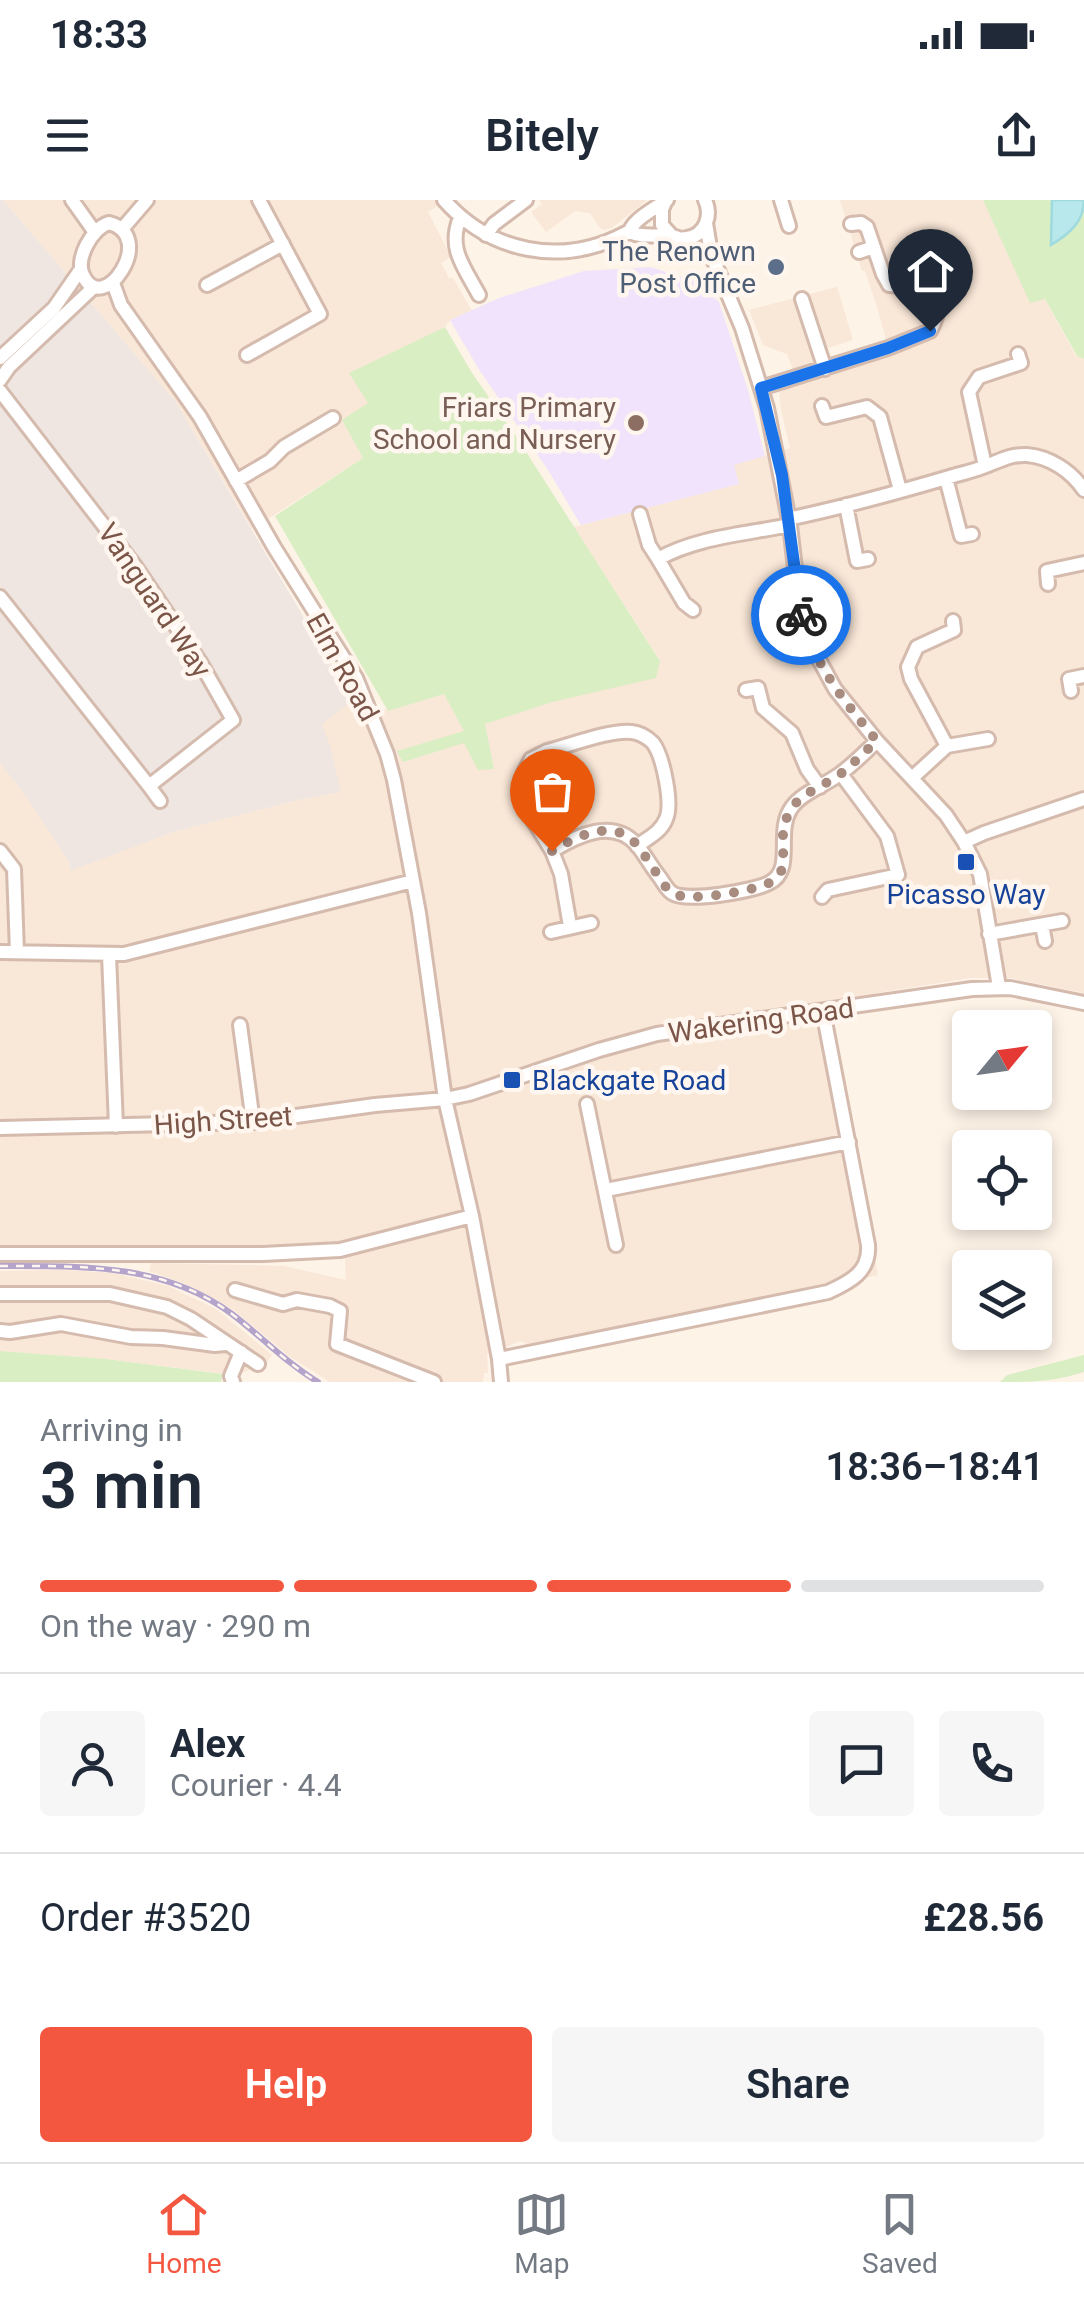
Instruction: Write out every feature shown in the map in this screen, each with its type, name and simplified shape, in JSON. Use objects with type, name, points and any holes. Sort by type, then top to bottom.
[{"type":"street","points":[[72,200],[94,231]]},
{"type":"street","points":[[123,228],[147,200]]},
{"type":"street","points":[[247,355],[324,320],[260,200]]},
{"type":"street","points":[[444,200],[460,218],[486,235],[522,248],[564,252],[592,248],[629,232],[635,222],[666,200]]},
{"type":"street","points":[[486,235],[494,224],[526,200]]},
{"type":"street","points":[[666,200],[662,225],[711,254]]},
{"type":"street","points":[[781,200],[789,226]]},
{"type":"street","points":[[629,232],[638,236],[695,235],[706,223],[707,201]]},
{"type":"street","points":[[460,218],[454,231],[455,250],[480,295]]},
{"type":"street","points":[[0,380],[9,356],[54,308],[81,269],[94,231],[109,223],[123,228],[130,247],[113,283],[94,287],[81,269]]},
{"type":"street","points":[[706,223],[711,254],[733,302],[761,388],[782,475],[798,597],[811,645],[835,689],[877,741],[946,814],[964,842],[980,874],[999,988]]},
{"type":"street","points":[[851,224],[861,223],[868,228],[890,285],[904,286],[936,276],[947,263]]},
{"type":"street","points":[[208,286],[283,244]]},
{"type":"street","points":[[859,252],[874,247]]},
{"type":"street","points":[[761,388],[930,331],[941,292],[936,276]]},
{"type":"street","name":"Elm Road","points":[[113,283],[121,305],[200,417],[364,694],[394,780],[446,1099]]},
{"type":"street","points":[[9,356],[94,287]]},
{"type":"street","points":[[802,299],[825,369]]},
{"type":"street","points":[[985,466],[969,392],[979,377],[1021,364]]},
{"type":"street","name":"Vanguard Way","points":[[2,398],[135,566],[200,662],[233,720],[149,786]]},
{"type":"street","points":[[826,418],[860,407],[880,416],[900,490]]},
{"type":"street","points":[[236,481],[270,462],[324,418]]},
{"type":"street","points":[[658,558],[946,478],[1006,456],[1030,455],[1081,479]]},
{"type":"street","points":[[946,478],[960,536]]},
{"type":"street","points":[[846,505],[857,561]]},
{"type":"street","points":[[640,514],[649,545],[684,603],[693,610]]},
{"type":"street","points":[[1046,571],[1084,563]]},
{"type":"street","points":[[0,596],[160,801]]},
{"type":"street","points":[[948,746],[911,680],[908,667],[916,647],[955,631]]},
{"type":"street","points":[[1069,679],[1084,676]]},
{"type":"street","points":[[758,688],[763,708],[792,733],[807,770],[820,787]]},
{"type":"street","points":[[570,926],[561,874],[533,820],[524,780],[531,759],[547,750],[626,732],[640,734],[654,746],[660,758],[668,814],[656,833],[638,846]]},
{"type":"street","points":[[912,778],[948,746],[971,734],[988,739]]},
{"type":"street","points":[[552,851],[576,838],[606,830],[619,832],[638,846],[668,890],[680,896],[698,898],[764,885],[778,877],[784,864],[782,837],[791,808],[841,774],[877,741]]},
{"type":"street","points":[[822,897],[828,890],[904,873],[887,836],[841,774]]},
{"type":"street","points":[[964,842],[1084,799]]},
{"type":"street","points":[[0,851],[14,869],[17,952]]},
{"type":"street","points":[[0,952],[110,955],[137,951],[413,881]]},
{"type":"street","points":[[990,934],[1062,920]]},
{"type":"street","points":[[551,932],[590,924]]},
{"type":"street","points":[[1042,925],[1045,941]]},
{"type":"street","points":[[110,955],[116,1126]]},
{"type":"street","name":"Wakering Road","points":[[446,1099],[657,1034],[972,988],[1020,989],[1084,1003]]},
{"type":"street","points":[[499,1359],[805,1304],[857,1276],[869,1255],[823,1011]]},
{"type":"street","points":[[240,1025],[252,1122]]},
{"type":"street","points":[[446,1099],[472,1216],[501,1382]]},
{"type":"street","name":"High Street","points":[[0,1128],[252,1122],[446,1099]]},
{"type":"street","points":[[587,1104],[616,1244]]},
{"type":"street","points":[[606,1190],[848,1142]]},
{"type":"street","points":[[0,1254],[340,1250],[472,1216]]},
{"type":"street","points":[[235,1290],[283,1304],[297,1300],[330,1306],[340,1311],[337,1344],[434,1382]]},
{"type":"street","points":[[0,1294],[110,1294],[167,1308],[191,1319],[258,1364]]},
{"type":"street","points":[[0,1331],[61,1324],[131,1337],[225,1344]]},
{"type":"street","points":[[232,1382],[240,1352]]},
{"type":"shaded area","points":[[0,200],[175,401],[353,700],[322,724],[341,792],[173,832],[70,871],[69,862],[0,763]]},
{"type":"shaded area","points":[[3,200],[447,200],[428,212],[451,257],[441,263],[472,311],[350,373],[368,403],[343,421],[363,458],[252,529],[175,401]]},
{"type":"shaded area","points":[[539,200],[647,200],[612,228],[604,230],[590,213],[575,211],[546,232],[531,212],[542,204]]},
{"type":"shaded area","points":[[840,200],[983,200],[1030,302],[1044,298],[1076,356],[1084,359],[1084,993],[1010,978],[970,978],[827,1001],[878,1275],[527,1344],[521,1341],[487,1354],[488,1373],[484,1373],[483,1382],[330,1382],[214,1298],[149,1271],[151,1263],[284,1266],[346,1280],[344,1243],[244,1249],[0,1247],[0,763],[26,796],[69,862],[70,870],[173,832],[340,792],[321,724],[353,700],[388,710],[444,694],[465,732],[398,751],[404,762],[464,742],[478,769],[494,769],[484,724],[660,660],[574,527],[738,484],[734,465],[790,448],[779,389],[890,354]]},
{"type":"shaded area","name":"Friars Primary School and Nursery","points":[[650,267],[698,282],[719,302],[765,456],[734,465],[739,484],[581,525],[450,320],[499,298],[584,271]]},
{"type":"shaded area","points":[[837,287],[853,340],[815,352],[817,362],[793,370],[787,354],[763,345],[749,310]]},
{"type":"shaded area","points":[[0,1271],[114,1273],[168,1286],[216,1309],[272,1355],[265,1365],[235,1375],[0,1351]]},
{"type":"green space","points":[[983,200],[1084,200],[1084,359],[1077,356],[1045,299],[1030,303]]},
{"type":"green space","points":[[445,327],[660,661],[656,678],[552,702],[485,724],[494,769],[478,770],[464,743],[403,762],[397,751],[464,731],[444,694],[388,711],[275,516],[363,458],[342,420],[368,403],[349,373]]},
{"type":"green space","points":[[0,1351],[223,1374],[221,1382],[0,1382]]},
{"type":"green space","points":[[1084,1355],[1084,1372],[1042,1381],[1000,1382],[1007,1375]]},
{"type":"water","points":[[1052,200],[1084,200],[1074,227],[1051,245]]},
{"type":"railway","points":[[0,1266],[120,1271],[178,1285],[232,1314],[318,1382]]},
{"type":"way so far","points":[[552,851],[598,831],[619,832],[638,846],[668,890],[684,898],[764,885],[778,877],[784,864],[784,824],[791,808],[841,774],[877,741],[827,676],[801,615]]},
{"type":"place","name":"The Renown Post Office","points":[[776,267]]},
{"type":"place","name":"Friars Primary School and Nursery","points":[[636,423]]},
{"type":"place","name":"Picasso Way","points":[[966,862]]},
{"type":"place","name":"Blackgate Road","points":[[512,1080]]},
{"type":"route","points":[[801,615],[782,475],[761,388],[930,331]]}]
